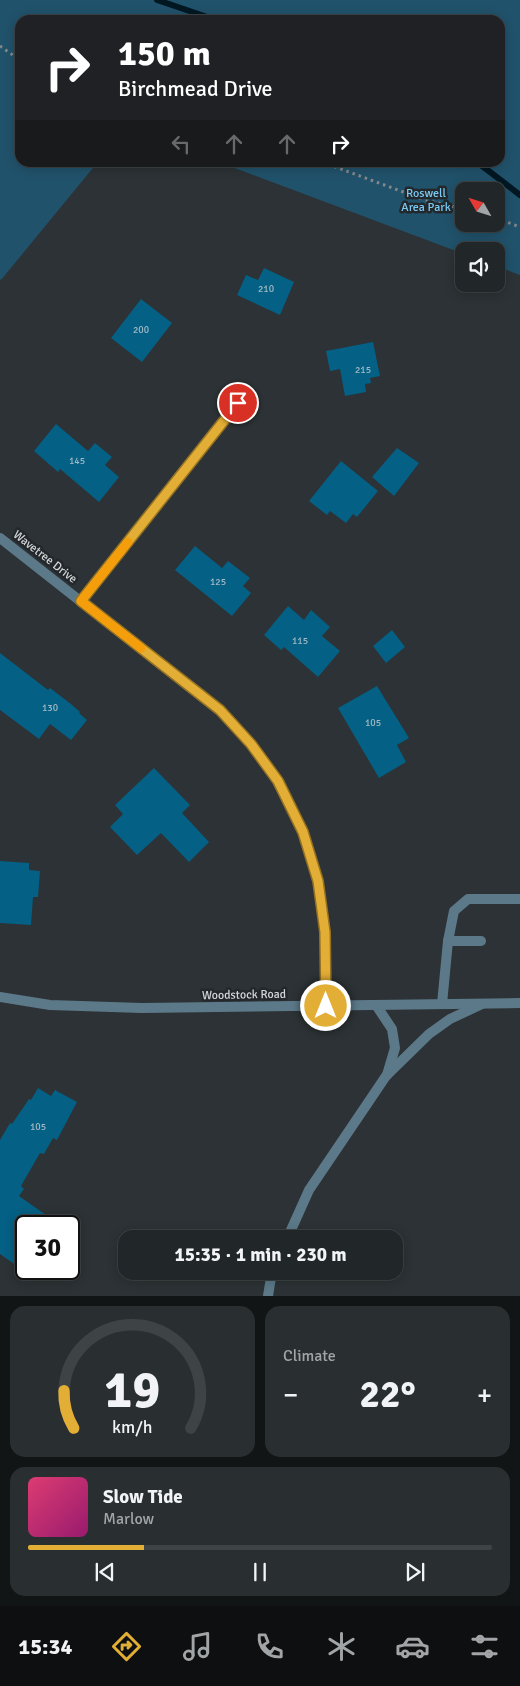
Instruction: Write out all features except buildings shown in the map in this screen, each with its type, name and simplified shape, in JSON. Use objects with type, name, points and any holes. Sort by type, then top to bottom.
[{"type":"street","points":[[81,601],[238,403]]},
{"type":"street","name":"Wavetree Drive","points":[[0,538],[220,710],[251,744],[278,781],[303,832],[318,881],[325,932],[326,1006]]},
{"type":"street","points":[[442,1004],[448,941],[454,911],[468,899],[520,899]]},
{"type":"street","points":[[448,941],[481,941]]},
{"type":"street","name":"Woodstock Road","points":[[0,997],[50,1005],[142,1008],[520,1003]]},
{"type":"street","points":[[291,1230],[309,1190],[386,1076],[429,1034],[450,1019],[482,1004]]},
{"type":"street","points":[[376,1005],[392,1029],[395,1048],[386,1076]]},
{"type":"street","points":[[268,1296],[271,1280]]},
{"type":"path","points":[[0,46],[15,56]]},
{"type":"path","points":[[336,167],[425,200],[455,207]]},
{"type":"path","points":[[505,221],[520,227]]},
{"type":"green space","name":"Roswell Area Park","points":[[0,0],[520,0],[520,275],[505,269],[505,242],[455,242],[455,251],[232,167],[505,167],[505,15],[15,15],[15,167],[94,167],[1,280]]},
{"type":"waterway","points":[[157,0],[201,15]]},
{"type":"waterway","points":[[484,167],[520,195]]},
{"type":"slow traffic","points":[[128,542],[81,601],[141,648]]},
{"type":"route","points":[[238,403],[81,601],[220,710],[251,744],[278,781],[303,832],[318,881],[325,932],[326,1006]]}]
